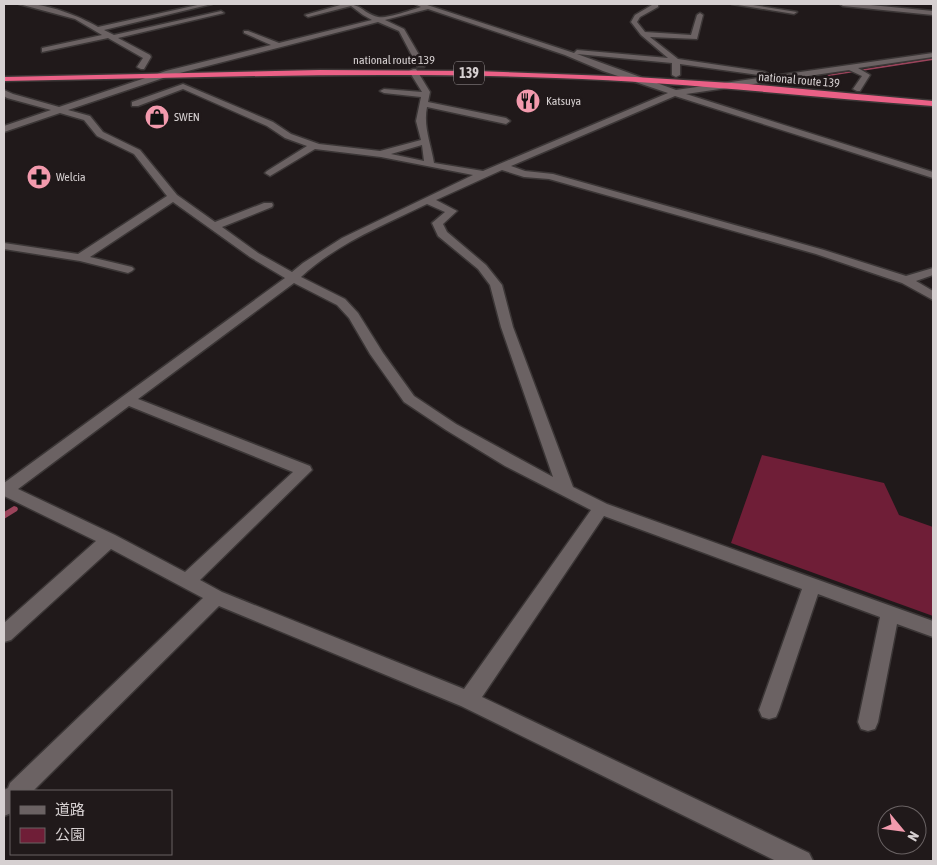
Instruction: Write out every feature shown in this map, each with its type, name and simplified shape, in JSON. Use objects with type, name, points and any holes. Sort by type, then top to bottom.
[{"type":"highway","name":"national route 139","points":[[4,72],[200,65],[421,65],[606,69],[933,96]]},
{"type":"highway","name":"national route 139","points":[[4,79],[169,73],[413,71],[636,79],[933,104]]},
{"type":"street","points":[[22,4],[77,18],[113,36],[147,57],[141,67]]},
{"type":"street","points":[[99,29],[209,4]]},
{"type":"street","points":[[308,15],[352,4],[358,10],[402,30],[421,65]]},
{"type":"street","points":[[418,4],[568,53],[606,69],[675,93],[933,176]]},
{"type":"street","points":[[4,129],[169,73],[440,4]]},
{"type":"street","points":[[655,4],[656,6],[636,16],[634,22],[643,34],[676,61]]},
{"type":"street","points":[[735,4],[794,12]]},
{"type":"street","points":[[844,4],[933,13]]},
{"type":"street","points":[[45,50],[221,13]]},
{"type":"street","points":[[643,34],[694,37],[700,15]]},
{"type":"street","points":[[246,32],[278,45]]},
{"type":"street","points":[[568,53],[582,52],[676,61],[778,77]]},
{"type":"street","points":[[801,861],[468,700],[216,597],[109,540],[5,490],[129,401],[293,278],[307,265],[346,240],[427,200],[501,166],[675,93],[933,55]]},
{"type":"street","points":[[676,61],[676,75]]},
{"type":"street","points":[[851,68],[866,75],[857,89]]},
{"type":"street","points":[[413,71],[426,92],[420,121],[430,165]]},
{"type":"street","points":[[135,104],[183,86],[270,124],[288,136],[313,146],[381,154],[484,174]]},
{"type":"street","points":[[384,91],[425,99],[506,121]]},
{"type":"street","points":[[4,92],[10,96],[87,118],[100,134],[137,152],[173,197],[254,255],[293,278],[342,302],[354,316],[377,354],[409,399],[451,427],[601,508],[933,629]]},
{"type":"street","points":[[381,154],[426,141]]},
{"type":"street","points":[[270,173],[313,146]]},
{"type":"street","points":[[501,166],[524,174],[550,176],[810,249],[906,280],[933,296]]},
{"type":"street","points":[[80,258],[173,197]]},
{"type":"street","points":[[427,200],[452,211],[437,223],[442,234],[482,267],[496,286],[507,327],[566,490]]},
{"type":"street","points":[[216,226],[268,205]]},
{"type":"street","points":[[4,246],[80,258],[128,270]]},
{"type":"street","points":[[906,280],[933,271]]},
{"type":"street","points":[[129,401],[304,470],[187,580]]},
{"type":"street","points":[[468,700],[601,508]]},
{"type":"street","points":[[4,634],[109,540]]},
{"type":"street","points":[[769,710],[812,585]]},
{"type":"street","points":[[19,790],[216,597]]},
{"type":"street","points":[[868,722],[890,614]]},
{"type":"green space","points":[[762,455],[884,483],[899,515],[933,527],[933,616],[731,543]]},
{"type":"waterway","points":[[829,75],[933,59]]},
{"type":"waterway","points":[[4,516],[14,509]]},
{"type":"place","name":"Katsuya","points":[[528,101]]},
{"type":"place","name":"SWEN","points":[[157,117]]},
{"type":"place","name":"Welcia","points":[[39,177]]}]
